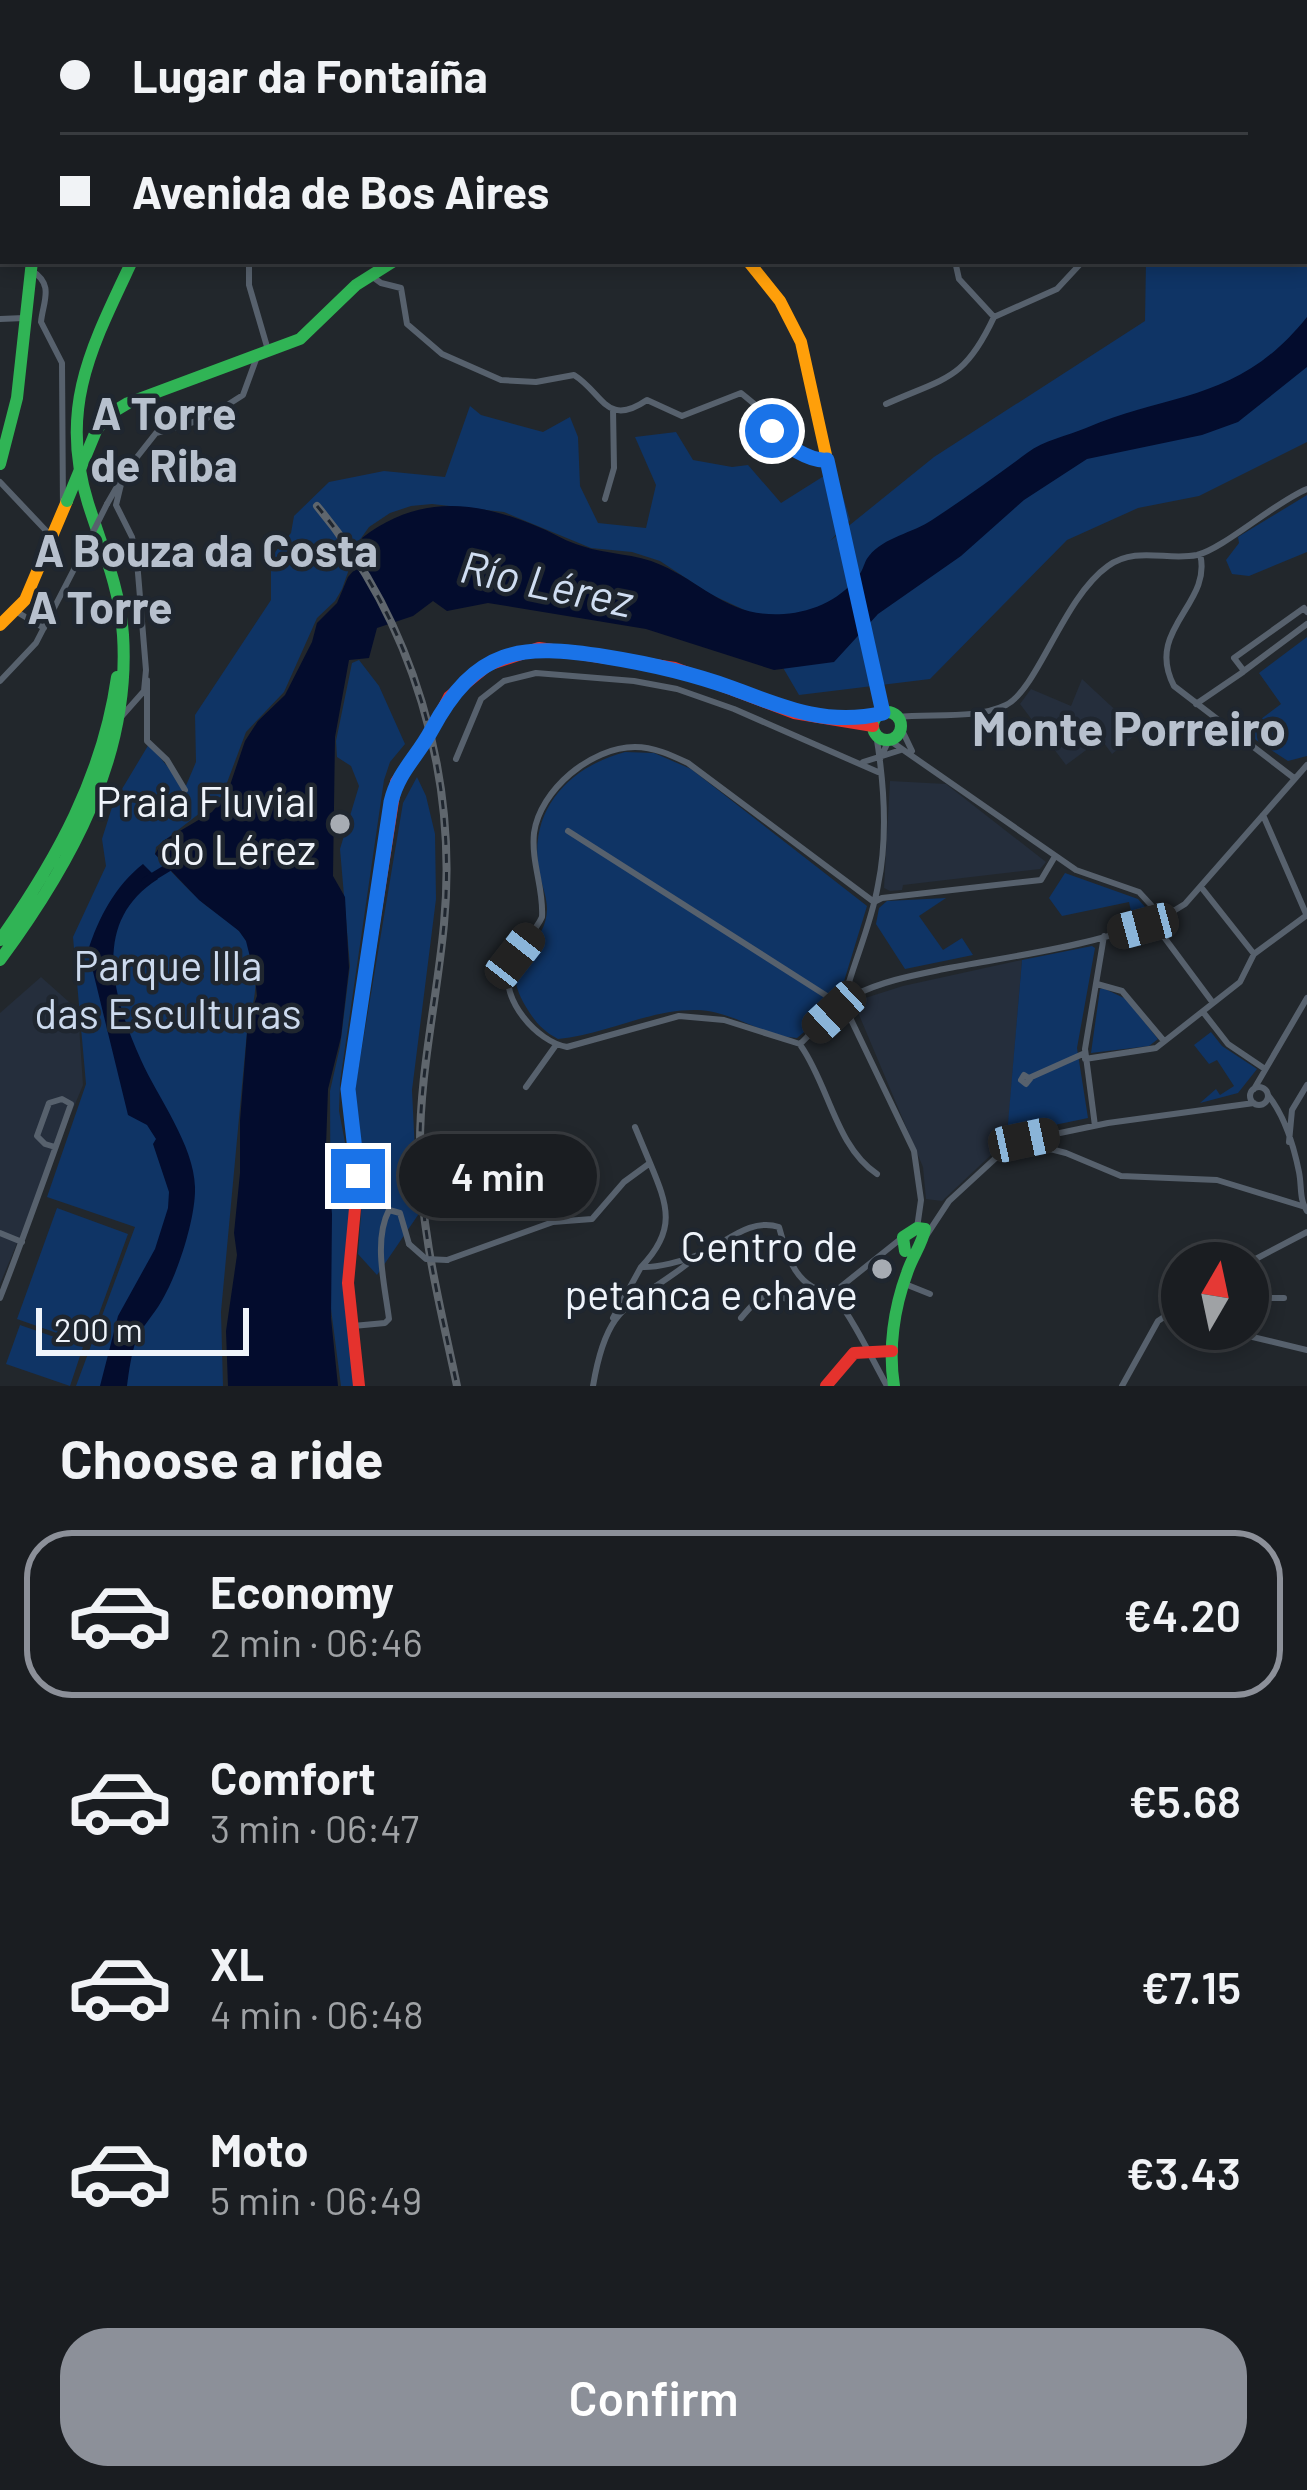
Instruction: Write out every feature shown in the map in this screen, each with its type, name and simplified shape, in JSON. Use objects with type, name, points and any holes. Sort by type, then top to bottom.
[{"type":"main road","points":[[0,960],[34,913],[79,834],[107,769],[121,717],[124,640],[114,581],[76,451],[76,410],[94,342],[131,264]]},
{"type":"main road","points":[[0,625],[17,612],[97,431],[120,406],[306,335],[370,274],[388,264]]},
{"type":"main road","points":[[358,1386],[348,1282],[358,1176],[348,1089],[396,782],[429,736],[449,697],[488,665],[538,648],[675,668],[794,713],[884,728],[800,342],[780,301],[750,264]]},
{"type":"main road","points":[[0,464],[17,398],[31,265]]},
{"type":"main road","points":[[0,940],[24,907],[74,815],[112,716],[117,641],[105,555]]},
{"type":"main road","points":[[891,1386],[909,1246],[921,1232]]},
{"type":"main road","points":[[826,1386],[846,1358],[863,1350],[892,1355]]},
{"type":"street","points":[[2,676],[29,653],[123,476],[156,433],[207,418],[238,400],[249,386],[263,352],[248,284],[249,264]]},
{"type":"street","points":[[956,264],[959,279],[994,317]]},
{"type":"street","points":[[886,404],[944,382],[975,357],[994,317],[1057,289],[1080,264]]},
{"type":"street","points":[[31,265],[46,286],[48,299],[41,322],[62,363],[65,505]]},
{"type":"street","points":[[370,274],[400,288],[407,323],[442,354],[501,380],[536,382],[574,375],[613,409],[630,410],[646,400],[682,416],[741,393],[764,412],[781,441],[817,461],[827,460]]},
{"type":"street","points":[[0,319],[24,318]]},
{"type":"street","points":[[605,499],[614,468],[613,409]]},
{"type":"street","points":[[121,717],[143,694],[145,680],[142,588],[132,537],[116,505],[123,476]]},
{"type":"street","points":[[0,482],[52,537]]},
{"type":"street","points":[[859,761],[884,728],[1006,705],[1024,689],[1076,597],[1104,568],[1128,556],[1201,554],[1307,489]]},
{"type":"street","points":[[1201,554],[1201,580],[1169,638],[1165,661],[1174,686],[1294,778]]},
{"type":"street","points":[[1244,671],[1234,658],[1304,608],[1307,613]]},
{"type":"street","points":[[17,612],[44,628]]},
{"type":"street","points":[[1196,704],[1307,624]]},
{"type":"street","points":[[456,759],[481,699],[504,681],[536,673],[656,683],[734,709],[880,773]]},
{"type":"street","points":[[123,692],[134,694],[145,680]]},
{"type":"street","points":[[145,680],[150,701],[147,741],[166,760],[184,790]]},
{"type":"street","points":[[884,728],[914,754]]},
{"type":"street","points":[[884,728],[1055,857],[1076,870],[1138,892],[1151,905],[1158,929],[1214,1003]]},
{"type":"street","points":[[842,1004],[874,902],[883,849],[880,759],[884,728]]},
{"type":"street","points":[[880,759],[884,728]]},
{"type":"street","points":[[877,1174],[857,1161],[814,1064],[800,1044],[724,1020],[679,1016],[567,1047],[537,1033],[509,986],[509,967],[542,917],[533,860],[538,819],[558,786],[581,766],[604,754],[640,746],[688,764],[874,902],[1041,880],[1055,857]]},
{"type":"street","points":[[859,761],[904,750]]},
{"type":"street","points":[[800,1044],[854,995],[903,978],[1104,936],[1156,920],[1185,904],[1307,765]]},
{"type":"street","points":[[1029,1078],[1085,1056],[1147,1052],[1245,977],[1254,954],[1307,915],[1263,814]]},
{"type":"street","points":[[568,831],[842,1004],[854,1020],[914,1150],[921,1232]]},
{"type":"street","points":[[1201,887],[1254,954]]},
{"type":"street","points":[[1095,1126],[1085,1056],[1104,936]]},
{"type":"street","points":[[1096,983],[1122,991],[1165,1041]]},
{"type":"street","points":[[1231,1105],[1252,1091],[1307,998]]},
{"type":"street","points":[[1202,1012],[1228,1044],[1265,1069]]},
{"type":"street","points":[[526,1087],[556,1045]]},
{"type":"street","points":[[1020,1141],[1066,1153],[1121,1176],[1217,1180],[1304,1209],[1298,1170],[1280,1114],[1267,1093],[1265,1069]]},
{"type":"street","points":[[1289,1142],[1292,1110],[1307,1085]]},
{"type":"street","points":[[1252,1091],[1267,1093]]},
{"type":"street","points":[[1252,1091],[1257,1104]]},
{"type":"street","points":[[1257,1104],[1267,1093]]},
{"type":"street","points":[[0,1298],[22,1242],[56,1148],[71,1104],[62,1099],[49,1102],[37,1136],[56,1148]]},
{"type":"street","points":[[921,1232],[1001,1153],[1020,1141],[1231,1105],[1257,1104],[1280,1114]]},
{"type":"street","points":[[593,1386],[603,1340],[641,1268],[660,1246],[667,1218],[664,1196],[635,1127]]},
{"type":"street","points":[[351,1326],[389,1319],[382,1264],[389,1210],[400,1213],[409,1244],[426,1259],[447,1260],[566,1220],[595,1217],[624,1182],[650,1163]]},
{"type":"street","points":[[548,1185],[566,1220]]},
{"type":"street","points":[[921,1200],[928,1211],[941,1213]]},
{"type":"street","points":[[613,1318],[726,1237],[776,1224],[793,1270],[828,1293],[855,1322],[863,1350],[891,1386]]},
{"type":"street","points":[[1269,1252],[1307,1232]]},
{"type":"street","points":[[0,1233],[22,1242]]},
{"type":"street","points":[[741,1318],[759,1296],[769,1293],[801,1304],[909,1246]]},
{"type":"street","points":[[641,1268],[699,1255]]},
{"type":"street","points":[[905,1284],[930,1294]]},
{"type":"street","points":[[1269,1298],[1284,1298]]},
{"type":"street","points":[[1122,1386],[1161,1320]]},
{"type":"street","points":[[1269,1341],[1307,1350]]},
{"type":"shaded area","points":[[1082,679],[1139,732],[1112,754],[1101,739],[1066,765],[1020,704],[1031,689],[1071,706]]},
{"type":"shaded area","points":[[890,781],[946,784],[1046,862],[1040,869],[903,885],[902,890],[884,888]]},
{"type":"shaded area","points":[[1022,960],[1007,1140],[942,1201],[926,1199],[923,1167],[857,1010],[859,1000]]},
{"type":"shaded area","points":[[41,977],[78,1010],[83,1085],[0,1284],[0,1013]]},
{"type":"green space","name":"Parque Illa das Esculturas","points":[[1146,264],[1307,264],[1307,442],[1199,496],[1138,508],[1067,540],[930,679],[799,695],[751,613],[710,594],[660,561],[632,552],[591,548],[504,512],[411,506],[369,527],[342,589],[317,618],[284,692],[246,732],[222,796],[156,847],[155,854],[184,884],[239,931],[254,963],[221,1312],[223,1386],[76,1386],[135,1227],[47,1197],[86,1084],[73,937],[106,866],[102,839],[113,804],[149,744],[185,788],[196,762],[195,715],[271,600],[271,557],[291,533],[294,516],[329,482],[384,471],[445,477],[470,406],[481,415],[543,432],[570,417],[578,437],[580,486],[598,523],[646,528],[656,485],[635,437],[676,432],[693,460],[748,465],[781,503],[835,469],[850,520],[830,541],[934,457],[1145,321]]},
{"type":"green space","points":[[1307,495],[1307,552],[1249,576],[1232,574],[1226,560],[1239,543],[1238,537]]},
{"type":"green space","points":[[1307,637],[1307,756],[1288,761],[1244,732],[1281,704],[1259,673]]},
{"type":"green space","points":[[359,660],[379,686],[405,744],[390,762],[384,780],[340,1082],[339,1111],[352,1179],[345,1281],[356,1386],[341,1386],[331,1309],[330,1091],[350,966],[340,849],[359,786],[351,766],[337,757],[336,741],[352,663]]},
{"type":"green space","points":[[625,752],[654,753],[691,769],[867,906],[841,991],[832,999],[830,1010],[797,1038],[697,1010],[558,1039],[526,1007],[515,974],[539,935],[547,909],[538,864],[541,824],[548,807],[572,778]]},
{"type":"green space","points":[[417,777],[435,834],[436,899],[412,1090],[418,1215],[377,1275],[358,1254],[365,1160],[353,1101],[403,803]]},
{"type":"green space","points":[[1065,873],[1138,899],[1146,908],[1145,916],[1133,920],[1129,902],[1062,916],[1049,898]]},
{"type":"green space","points":[[946,898],[919,916],[943,950],[962,938],[973,955],[905,969],[876,924],[879,908],[887,901]]},
{"type":"green space","points":[[1092,946],[1077,1048],[1088,1118],[1007,1135],[1022,960]]},
{"type":"green space","points":[[1103,988],[1126,999],[1158,1039],[1149,1046],[1091,1053]]},
{"type":"green space","points":[[1211,1032],[1222,1046],[1257,1069],[1238,1093],[1200,1103],[1216,1089],[1220,1095],[1234,1086],[1217,1060],[1209,1064],[1194,1045]]},
{"type":"green space","points":[[57,1208],[128,1234],[88,1344],[17,1319]]},
{"type":"green space","points":[[20,1325],[83,1347],[70,1386],[6,1364]]},
{"type":"water","name":"Río Lérez","points":[[1307,317],[1307,367],[1238,422],[1202,435],[1087,459],[1024,500],[961,556],[878,614],[834,662],[774,670],[646,629],[488,603],[447,611],[433,601],[413,616],[377,628],[369,658],[349,660],[335,737],[333,876],[345,897],[349,968],[341,1037],[328,1089],[326,1146],[338,1386],[228,1386],[226,1331],[237,1255],[240,1121],[248,1021],[257,996],[255,977],[239,931],[199,900],[155,854],[163,841],[212,812],[227,794],[245,741],[285,695],[317,623],[337,603],[348,577],[369,553],[362,538],[405,514],[427,508],[471,507],[517,519],[582,546],[651,561],[748,611],[784,614],[806,610],[846,589],[882,544],[932,520],[1034,449],[1230,380],[1282,345]]},
{"type":"water","points":[[143,864],[158,879],[123,917],[115,939],[116,987],[141,1060],[189,1155],[194,1200],[173,1277],[136,1341],[127,1386],[100,1386],[118,1316],[155,1249],[168,1208],[169,1192],[153,1144],[156,1139],[147,1125],[128,1115],[88,951],[109,903]]},
{"type":"waterway","points":[[146,881],[174,864]]},
{"type":"railway","points":[[317,506],[351,551],[403,650],[422,702],[444,812],[444,924],[422,1094],[421,1181],[432,1270],[457,1386]]},
{"type":"traffic: fast","points":[[0,464],[17,398],[32,264]]},
{"type":"traffic: fast","points":[[0,960],[72,848],[91,808],[117,724],[123,680],[121,618],[88,503],[77,437],[84,378],[131,264]]},
{"type":"traffic: fast","points":[[96,431],[108,415],[128,403],[300,339],[356,285],[389,264]]},
{"type":"traffic: fast","points":[[67,501],[96,431]]},
{"type":"traffic: fast","points":[[0,940],[75,815],[101,748],[117,677]]},
{"type":"traffic: fast","points":[[887,712],[897,716],[901,726],[897,736],[887,740],[877,736],[873,726],[877,716],[887,712]]},
{"type":"traffic: fast","points":[[894,1386],[896,1314],[925,1229],[917,1228],[903,1237],[905,1251]]},
{"type":"traffic: slow","points":[[750,264],[780,301],[801,342],[883,713]]},
{"type":"traffic: slow","points":[[0,625],[25,600],[67,501]]},
{"type":"traffic: jam","points":[[359,1386],[348,1283],[358,1176],[348,1089],[396,782],[429,736],[449,697],[488,665],[539,648],[675,668],[794,713],[873,726]]},
{"type":"traffic: jam","points":[[826,1386],[854,1353],[892,1351]]},
{"type":"place","name":"Praia Fluvial do Lérez","points":[[340,824]]},
{"type":"place","name":"Centro de petanca e chave","points":[[882,1269]]},
{"type":"district","name":"A Torre de Riba","points":[[164,438]]},
{"type":"district","name":"A Bouza da Costa","points":[[206,549]]},
{"type":"district","name":"A Torre","points":[[100,606]]},
{"type":"district","name":"Monte Porreiro","points":[[1129,727]]},
{"type":"route","points":[[358,1176],[348,1089],[391,802],[405,766],[429,736],[449,697],[472,674],[524,650],[574,651],[675,668],[794,713],[820,717],[883,713],[827,460],[817,461],[772,431]]}]
